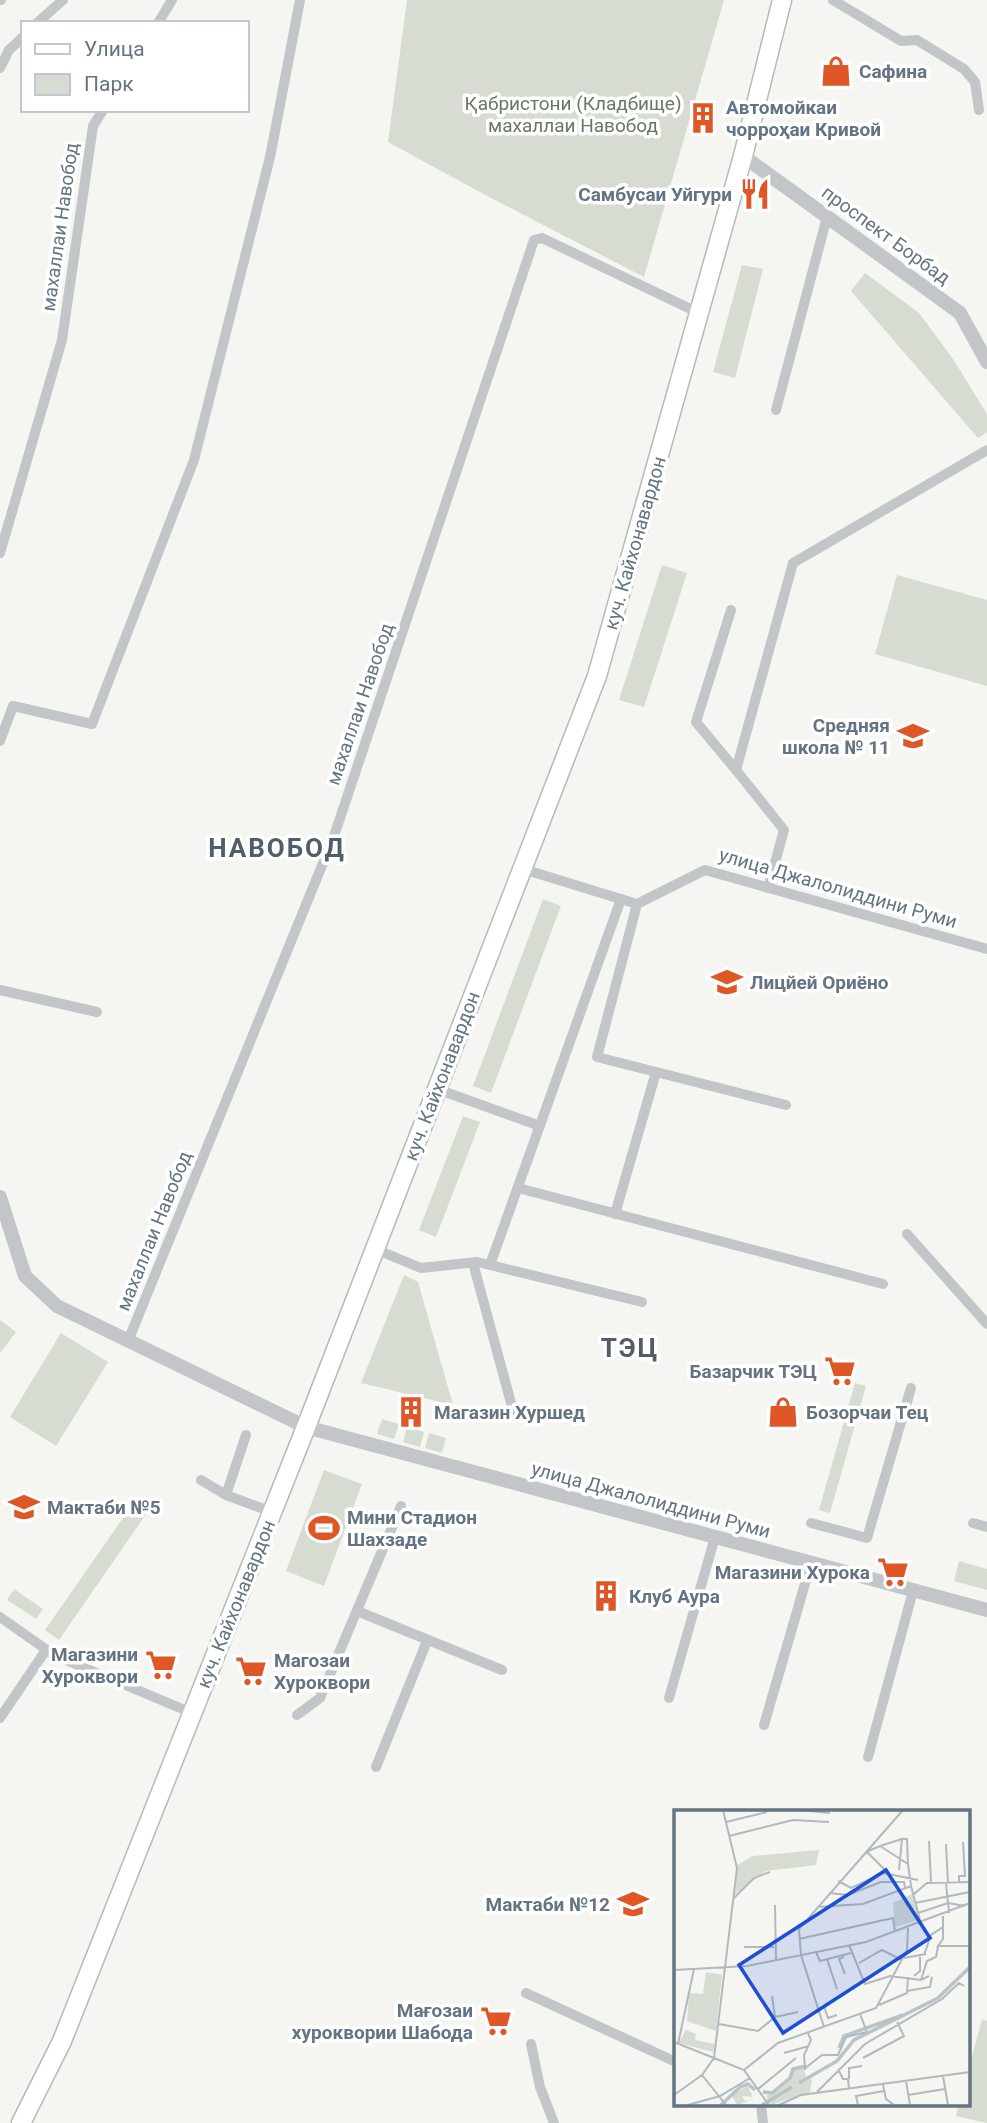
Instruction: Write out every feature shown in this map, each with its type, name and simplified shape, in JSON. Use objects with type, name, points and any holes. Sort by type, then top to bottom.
[{"type":"main road","name":"куч. Кайхонавардон","points":[[21,2123],[62,2041],[306,1427],[597,676],[743,156],[782,0]]},
{"type":"street","points":[[39,21],[63,0]]},
{"type":"street","points":[[159,21],[172,0]]},
{"type":"street","points":[[0,741],[13,706],[92,724],[194,460],[270,157],[300,0]]},
{"type":"street","points":[[833,0],[901,41],[917,40],[964,69],[975,82],[979,110]]},
{"type":"street","points":[[0,68],[9,50],[21,39]]},
{"type":"street","name":"махаллаи Навобод","points":[[0,553],[62,340],[93,126],[102,112]]},
{"type":"street","name":"проспект Борбад","points":[[743,156],[960,313],[987,362]]},
{"type":"street","points":[[776,410],[827,217]]},
{"type":"street","name":"махаллаи Навобод","points":[[128,1341],[334,836],[534,240],[542,238],[699,313]]},
{"type":"street","points":[[736,770],[793,563],[987,450]]},
{"type":"street","points":[[731,610],[696,722],[784,830],[768,888]]},
{"type":"street","points":[[523,869],[637,904],[597,1057],[786,1105]]},
{"type":"street","name":"улица Джалолиддини Руми","points":[[637,904],[705,870],[987,950]]},
{"type":"street","points":[[490,1265],[621,899]]},
{"type":"street","points":[[0,990],[97,1012]]},
{"type":"street","points":[[615,1214],[656,1072]]},
{"type":"street","points":[[437,1089],[540,1126]]},
{"type":"street","points":[[518,1188],[883,1284]]},
{"type":"street","name":"улица Джалолиддини Руми","points":[[0,1197],[25,1276],[57,1306],[306,1427],[987,1610]]},
{"type":"street","points":[[907,1234],[987,1324]]},
{"type":"street","points":[[375,1249],[421,1268],[473,1262],[642,1303]]},
{"type":"street","points":[[473,1262],[514,1413]]},
{"type":"street","points":[[811,1523],[867,1538],[911,1388]]},
{"type":"street","points":[[226,1495],[246,1435]]},
{"type":"street","points":[[201,1480],[226,1495],[272,1511]]},
{"type":"street","points":[[297,1715],[320,1698],[401,1506]]},
{"type":"street","points":[[973,1523],[987,1527]]},
{"type":"street","points":[[669,1698],[715,1537]]},
{"type":"street","points":[[764,1725],[811,1563]]},
{"type":"street","points":[[867,1757],[913,1591]]},
{"type":"street","points":[[357,1611],[502,1670]]},
{"type":"street","points":[[0,1617],[54,1655],[192,1713]]},
{"type":"street","points":[[376,1767],[428,1641]]},
{"type":"street","points":[[0,1718],[46,1650]]},
{"type":"street","points":[[526,1993],[674,2061]]},
{"type":"street","points":[[531,2045],[540,2087],[554,2123]]},
{"type":"green space","name":"Қабристони (Кладбище) махаллаи Навобод","points":[[407,0],[724,0],[644,277],[388,142]]},
{"type":"green space","points":[[742,265],[763,269],[735,378],[713,372]]},
{"type":"green space","points":[[865,273],[919,313],[953,359],[987,414],[987,432],[978,438],[851,291]]},
{"type":"green space","points":[[662,565],[687,573],[644,707],[619,700]]},
{"type":"green space","points":[[897,575],[987,600],[987,686],[875,654]]},
{"type":"green space","points":[[543,899],[561,906],[491,1093],[473,1086]]},
{"type":"green space","points":[[463,1116],[480,1122],[436,1237],[419,1230]]},
{"type":"green space","points":[[404,1275],[418,1282],[453,1405],[361,1383]]},
{"type":"green space","points":[[0,1320],[16,1332],[0,1353]]},
{"type":"green space","points":[[61,1333],[108,1362],[56,1446],[10,1417]]},
{"type":"green space","points":[[855,1383],[866,1386],[830,1513],[819,1510]]},
{"type":"green space","points":[[382,1419],[399,1424],[394,1439],[377,1434]]},
{"type":"green space","points":[[407,1427],[424,1432],[420,1447],[403,1442]]},
{"type":"green space","points":[[429,1433],[446,1438],[442,1453],[425,1448]]},
{"type":"green space","name":"Мини Стадион Шахзаде","points":[[324,1470],[362,1484],[324,1586],[286,1571]]},
{"type":"green space","points":[[137,1498],[151,1507],[59,1640],[45,1630]]},
{"type":"green space","points":[[959,1561],[987,1569],[987,1590],[954,1581]]},
{"type":"green space","points":[[14,1589],[43,1609],[36,1619],[7,1600]]},
{"type":"green space","points":[[982,2019],[987,2021],[987,2123],[956,2116],[958,2106],[970,2106],[970,2064]]},
{"type":"place","name":"Сафина","points":[[836,71]]},
{"type":"place","name":"Автомойкаи чорроҳаи Кривой","points":[[703,118]]},
{"type":"place","name":"Самбусаи Уйгури","points":[[755,194]]},
{"type":"place","name":"Средняя школа № 11","points":[[913,736]]},
{"type":"place","name":"Лицйей Ориёно","points":[[727,982]]},
{"type":"place","name":"Базарчик ТЭЦ","points":[[840,1371]]},
{"type":"place","name":"Магазин Хуршед","points":[[411,1412]]},
{"type":"place","name":"Бозорчаи Тец","points":[[783,1412]]},
{"type":"place","name":"Мактаби №5","points":[[24,1507]]},
{"type":"place","name":"Мини Стадион Шахзаде","points":[[324,1528]]},
{"type":"place","name":"Магазини Хурока","points":[[893,1572]]},
{"type":"place","name":"Клуб Аура","points":[[606,1596]]},
{"type":"place","name":"Магазини Хуроквори","points":[[161,1665]]},
{"type":"place","name":"Магозаи Хуроквори","points":[[251,1671]]},
{"type":"place","name":"Мактаби №12","points":[[633,1904]]},
{"type":"place","name":"Мағозаи хуроквории Шабода","points":[[496,2021]]},
{"type":"district","name":"НАВОБОД","points":[[277,848]]},
{"type":"district","name":"ТЭЦ","points":[[630,1348]]}]
